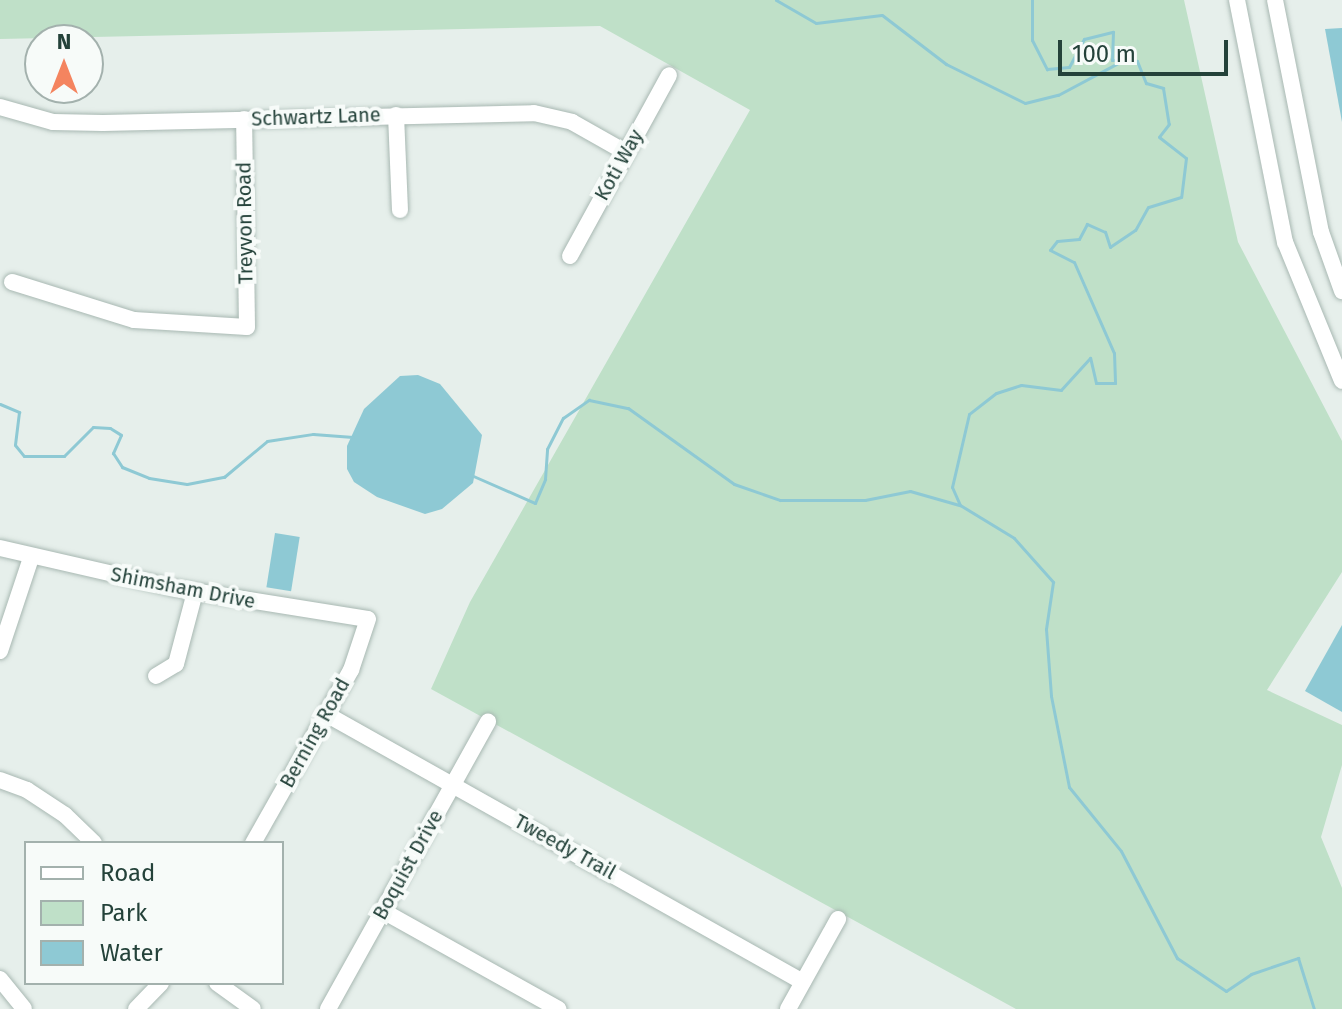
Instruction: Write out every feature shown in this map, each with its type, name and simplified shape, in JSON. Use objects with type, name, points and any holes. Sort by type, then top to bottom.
[{"type":"street","points":[[1237,0],[1285,242],[1342,381]]},
{"type":"street","points":[[1275,0],[1321,232],[1342,291]]},
{"type":"street","name":"Koti Way","points":[[570,256],[669,75]]},
{"type":"street","name":"Schwartz Lane","points":[[0,107],[53,122],[534,113],[572,122],[625,152]]},
{"type":"street","points":[[396,115],[400,210]]},
{"type":"street","name":"Treyvon Road","points":[[12,282],[134,320],[247,327],[244,119]]},
{"type":"street","name":"Shimsham Drive","points":[[0,548],[31,558],[195,592],[368,619]]},
{"type":"street","points":[[0,651],[31,558]]},
{"type":"street","points":[[156,676],[176,664],[195,592]]},
{"type":"street","name":"Berning Road","points":[[254,841],[351,670],[368,619]]},
{"type":"street","name":"Tweedy Trail","points":[[326,714],[803,982]]},
{"type":"street","name":"Boquist Drive","points":[[328,1009],[488,722]]},
{"type":"street","points":[[0,780],[27,790],[65,815],[92,841]]},
{"type":"street","points":[[383,911],[558,1009]]},
{"type":"street","points":[[788,1009],[838,919]]},
{"type":"street","points":[[0,979],[24,1009]]},
{"type":"street","points":[[136,1009],[159,985]]},
{"type":"street","points":[[220,985],[253,1009]]},
{"type":"green space","points":[[0,0],[1184,0],[1238,242],[1342,441],[1342,572],[1267,690],[1342,725],[1342,765],[1321,837],[1342,888],[1342,1009],[1016,1009],[431,689],[470,602],[750,110],[600,26],[104,37],[104,24],[24,24],[24,38],[0,39]]},
{"type":"water","points":[[1342,28],[1342,122],[1325,29]]},
{"type":"water","points":[[418,375],[440,384],[482,435],[473,483],[442,509],[425,514],[377,497],[354,482],[347,469],[347,446],[364,409],[400,376]]},
{"type":"water","points":[[275,533],[300,537],[291,591],[266,587]]},
{"type":"water","points":[[1342,625],[1342,712],[1305,691]]},
{"type":"waterway","points":[[776,0],[816,23],[882,15],[946,64],[1025,103],[1058,95],[1122,61]]},
{"type":"waterway","points":[[1032,0],[1032,40],[1047,69],[1069,67],[1084,39],[1113,32],[1112,60],[1137,61],[1146,83],[1163,88],[1169,124],[1159,137],[1186,158],[1181,197],[1148,207],[1135,230],[1110,247],[1105,232],[1087,224],[1079,239],[1057,241],[1050,250],[1074,262],[1114,353],[1115,383],[1096,383],[1090,358],[1061,390],[1021,385],[996,393],[969,414],[952,487],[960,505],[1014,538],[1053,582],[1046,629],[1051,696],[1069,787],[1121,851],[1177,958],[1226,991],[1251,974],[1298,958],[1314,1009]]},
{"type":"waterway","points":[[471,475],[535,503],[545,479],[547,449],[563,418],[589,400],[628,408],[734,484],[780,500],[865,500],[910,491],[959,505]]},
{"type":"waterway","points":[[0,404],[19,412],[15,445],[24,456],[64,456],[93,427],[110,428],[121,435],[113,453],[122,467],[149,478],[187,484],[224,477],[267,441],[313,434],[353,437]]}]
